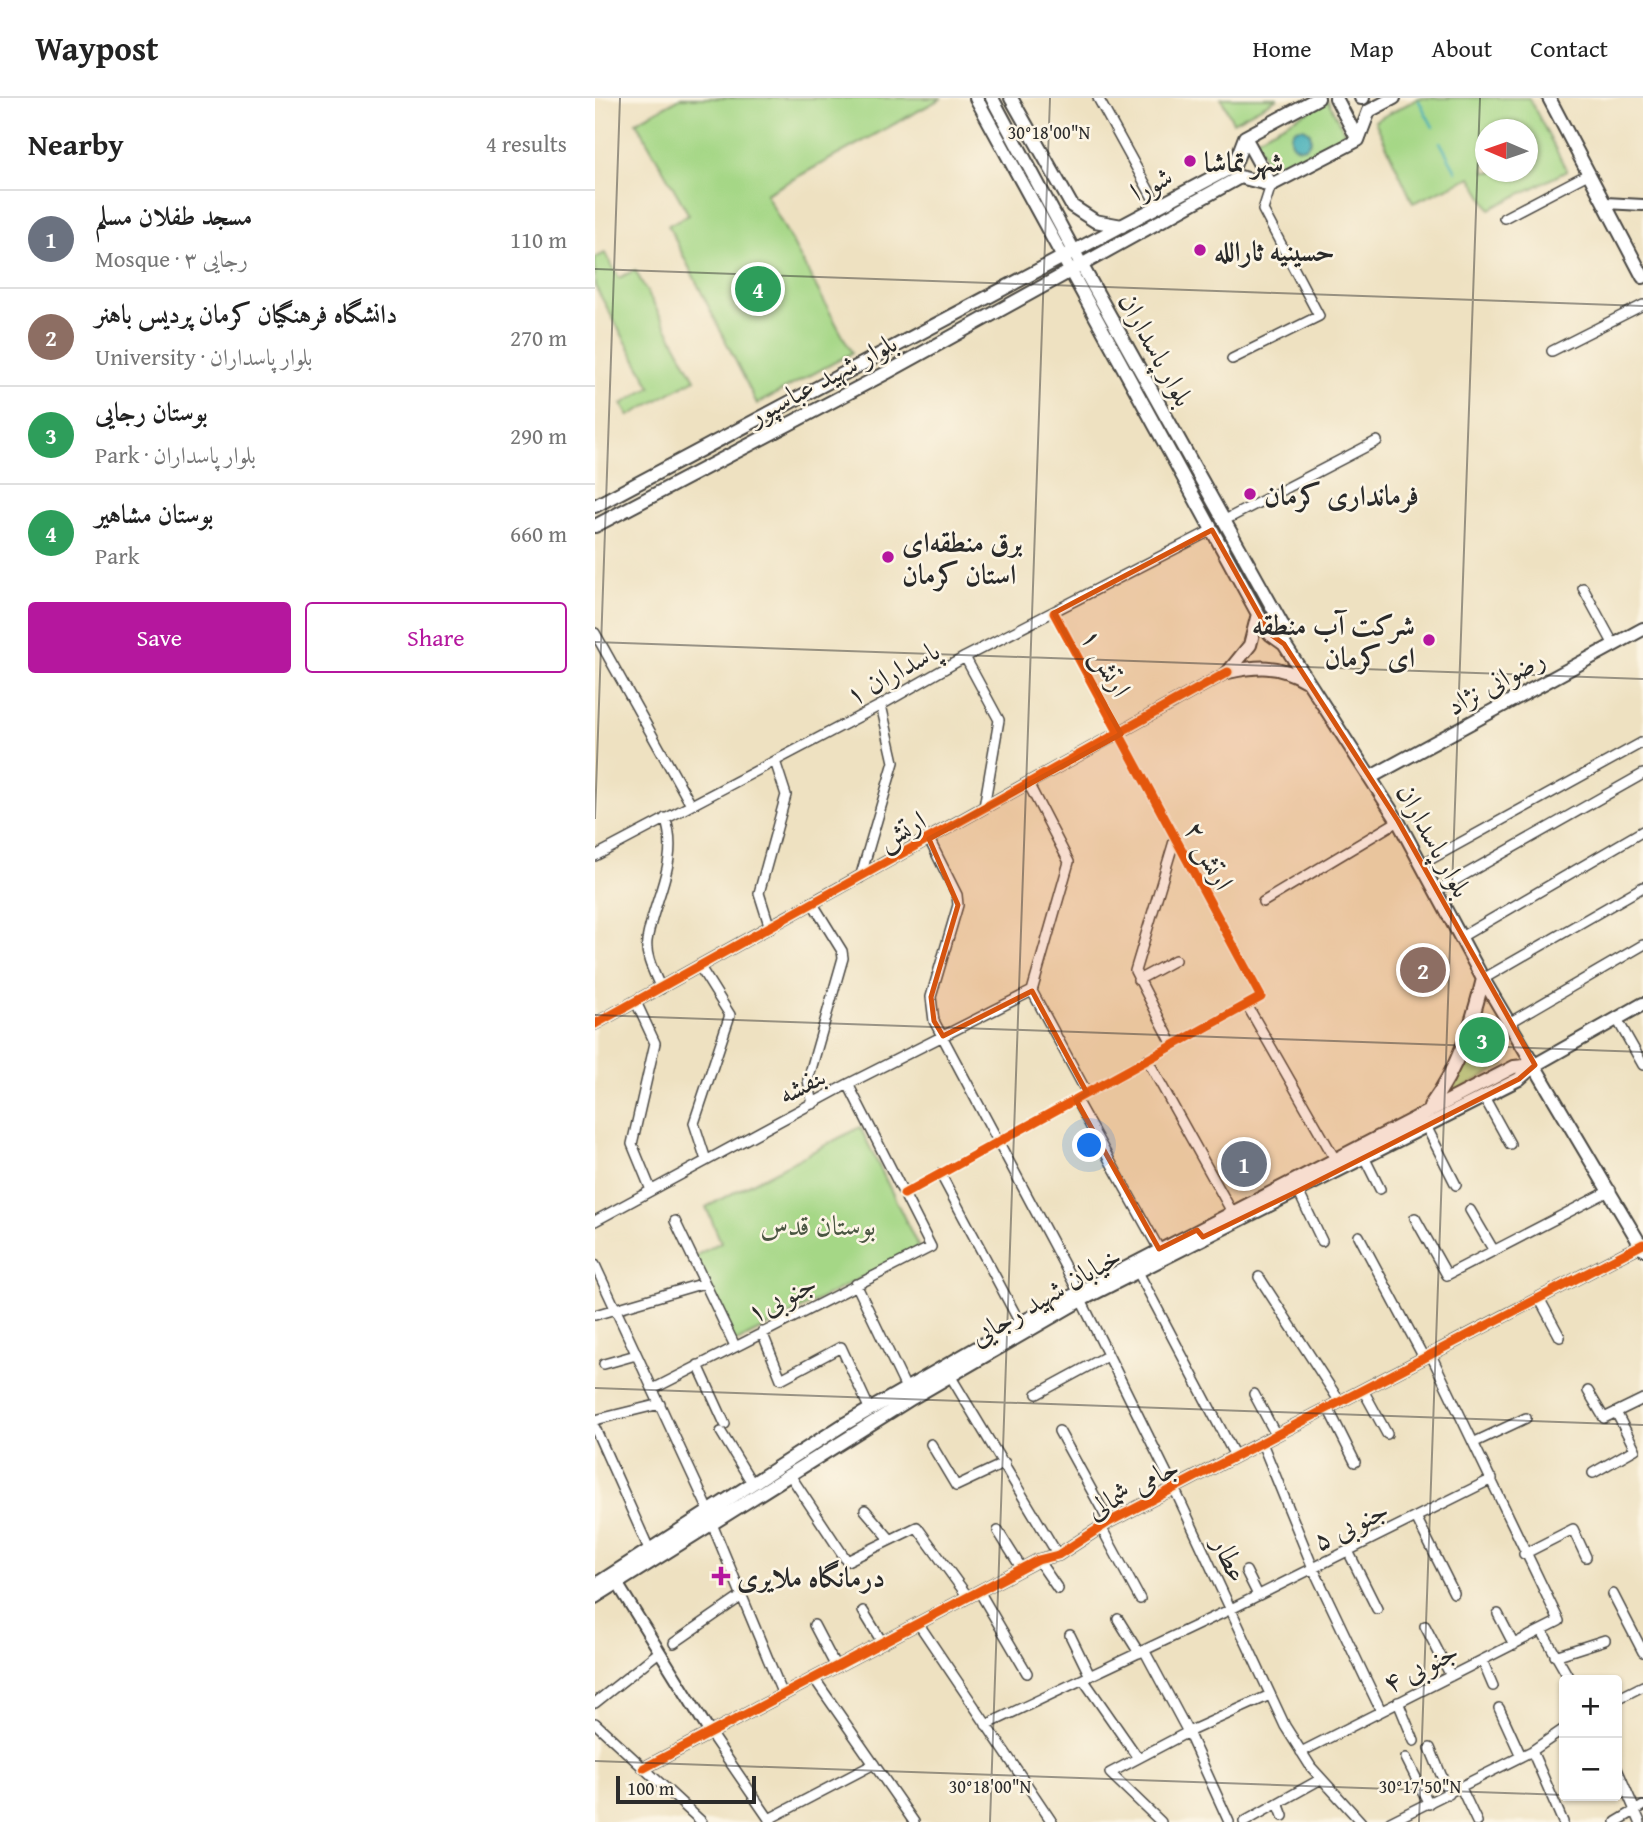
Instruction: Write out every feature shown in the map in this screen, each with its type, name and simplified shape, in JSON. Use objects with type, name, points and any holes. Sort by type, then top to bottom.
[{"type":"main road","points":[[976,98],[1069,254]]},
{"type":"main road","points":[[992,98],[1075,267]]},
{"type":"main road","points":[[1000,112],[1002,98]]},
{"type":"main road","points":[[1010,98],[1072,206],[1095,220],[1123,226]]},
{"type":"main road","points":[[1318,98],[1245,136],[1271,185],[1358,141],[1369,111],[1394,98]]},
{"type":"main road","points":[[1336,98],[1358,141]]},
{"type":"main road","points":[[1549,98],[1643,277]]},
{"type":"main road","name":"شورا","points":[[1069,254],[1234,166],[1245,136]]},
{"type":"main road","name":"شورا","points":[[1075,267],[1240,177],[1271,185]]},
{"type":"main road","name":"بلوار شهید عباسپور","points":[[595,506],[1069,254]]},
{"type":"main road","name":"بلوار شهید عباسپور","points":[[595,526],[887,372],[1075,267]]},
{"type":"main road","name":"بلوار پاسداران","points":[[1075,267],[1225,520],[1284,628],[1284,644]]},
{"type":"main road","name":"بلوار پاسداران","points":[[1075,267],[1258,614],[1270,634],[1284,644],[1398,821],[1483,979],[1642,1246]]},
{"type":"main road","points":[[878,356],[887,372]]},
{"type":"main road","points":[[1228,672],[1250,645],[1258,614]]},
{"type":"main road","name":"رضوانی نژاد","points":[[1371,777],[1643,629]]},
{"type":"main road","points":[[1228,672],[1260,665],[1291,672],[1309,683]]},
{"type":"main road","points":[[1427,1111],[1446,1084],[1457,1062],[1483,979]]},
{"type":"main road","name":"خیابان شهید رجایی","points":[[595,1597],[711,1518],[752,1483],[950,1377],[1159,1249],[1298,1191],[1485,1097],[1519,1079],[1535,1065],[1643,1004]]},
{"type":"main road","name":"خیابان شهید رجایی","points":[[595,1585],[649,1549],[790,1475],[870,1410],[1020,1323],[1137,1270],[1232,1212],[1514,1067],[1535,1065]]},
{"type":"street","points":[[1098,98],[1158,207]]},
{"type":"street","points":[[1504,218],[1588,174]]},
{"type":"street","points":[[1233,359],[1319,316],[1263,210],[1271,185]]},
{"type":"street","points":[[1605,204],[1643,205]]},
{"type":"street","points":[[1552,351],[1643,304]]},
{"type":"street","points":[[1225,520],[1377,440]]},
{"type":"street","name":"پاسداران ۱","points":[[595,856],[881,705],[964,657],[1212,530]]},
{"type":"street","points":[[1583,588],[1613,645]]},
{"type":"street","name":"ارتش ۱","points":[[1054,613],[1121,734]]},
{"type":"street","points":[[595,633],[691,803]]},
{"type":"street","points":[[964,657],[999,720],[984,807]]},
{"type":"street","name":"ارتش","points":[[595,1024],[984,807],[1121,734],[1228,672]]},
{"type":"street","points":[[860,878],[894,762],[881,705]]},
{"type":"street","name":"ارتش ۲","points":[[1121,734],[1261,997],[1247,1005]]},
{"type":"street","points":[[1422,864],[1643,742]]},
{"type":"street","points":[[770,928],[759,893],[786,795],[775,761]]},
{"type":"street","points":[[1436,891],[1585,805],[1643,775]]},
{"type":"street","points":[[1028,783],[1069,862],[1032,991],[1087,1093]]},
{"type":"street","points":[[661,989],[649,958],[647,941],[663,887],[672,839],[665,818]]},
{"type":"street","points":[[1263,902],[1398,821]]},
{"type":"street","points":[[1461,937],[1643,831]]},
{"type":"street","points":[[1173,1045],[1137,975],[1175,838]]},
{"type":"street","name":"عطار","points":[[929,839],[957,895],[956,917],[931,997],[931,1013],[1080,1296],[1107,1356],[1175,1490],[1270,1695],[1301,1752],[1321,1779],[1361,1822]]},
{"type":"street","points":[[1483,979],[1643,887]]},
{"type":"street","points":[[813,904],[842,950],[843,958],[808,1080],[813,1104]]},
{"type":"street","points":[[1510,1023],[1643,945]]},
{"type":"street","points":[[1137,975],[1175,960]]},
{"type":"street","points":[[700,967],[730,1015],[694,1123],[706,1160]]},
{"type":"street","name":"بنفشه","points":[[595,1221],[848,1084],[1032,991]]},
{"type":"street","points":[[636,1002],[655,1043],[632,1144],[651,1190]]},
{"type":"street","points":[[848,1084],[904,1194],[1247,1005],[1335,1159]]},
{"type":"street","points":[[1617,1019],[1643,1065]]},
{"type":"street","points":[[1147,1059],[1232,1212]]},
{"type":"street","points":[[1485,1097],[1510,1144]]},
{"type":"street","points":[[1076,1100],[1159,1249]]},
{"type":"street","points":[[1426,1126],[1457,1185]]},
{"type":"street","points":[[1364,1157],[1380,1189]]},
{"type":"street","points":[[940,1173],[1020,1323]]},
{"type":"street","points":[[1415,1218],[1447,1275],[1611,1190]]},
{"type":"street","points":[[1298,1191],[1322,1241]]},
{"type":"street","name":"جنوبی۱","points":[[653,1389],[931,1247],[904,1194]]},
{"type":"street","points":[[1469,1210],[1494,1251]]},
{"type":"street","points":[[675,1221],[735,1346]]},
{"type":"street","points":[[1359,1236],[1475,1442],[1524,1554],[1573,1529],[1586,1557]]},
{"type":"street","name":"جامی شمالی","points":[[645,1768],[1038,1560],[1058,1555],[1105,1525],[1235,1456],[1642,1246]]},
{"type":"street","points":[[595,1265],[711,1518],[783,1695]]},
{"type":"street","points":[[1137,1270],[1235,1456]]},
{"type":"street","points":[[1259,1277],[1340,1402]]},
{"type":"street","points":[[595,1315],[704,1283]]},
{"type":"street","points":[[856,1284],[907,1388]]},
{"type":"street","points":[[1539,1298],[1560,1337]]},
{"type":"street","points":[[762,1332],[781,1378],[841,1347],[870,1410]]},
{"type":"street","points":[[604,1364],[636,1355]]},
{"type":"street","points":[[1037,1394],[1107,1356]]},
{"type":"street","points":[[698,1365],[723,1428],[752,1483]]},
{"type":"street","points":[[950,1377],[1005,1463],[1058,1555]]},
{"type":"street","points":[[1363,1390],[1387,1433]]},
{"type":"street","points":[[1588,1391],[1604,1418],[1643,1399]]},
{"type":"street","points":[[1254,1394],[1276,1435]]},
{"type":"street","points":[[595,1420],[660,1404]]},
{"type":"street","points":[[1328,1408],[1355,1462]]},
{"type":"street","points":[[1593,1473],[1635,1449],[1616,1412]]},
{"type":"street","points":[[1475,1442],[1525,1418]]},
{"type":"street","points":[[595,1428],[649,1549]]},
{"type":"street","points":[[1059,1430],[1140,1599]]},
{"type":"street","points":[[1262,1443],[1313,1568],[1381,1711]]},
{"type":"street","points":[[932,1444],[956,1486],[1005,1463]]},
{"type":"street","points":[[790,1475],[847,1561],[917,1527],[968,1597]]},
{"type":"street","name":"جنوبی ۵","points":[[986,1725],[1229,1610],[1492,1479]]},
{"type":"street","points":[[865,1510],[890,1539]]},
{"type":"street","points":[[1416,1517],[1454,1593]]},
{"type":"street","points":[[998,1531],[1022,1569]]},
{"type":"street","points":[[1348,1551],[1377,1609]]},
{"type":"street","name":"جنوبی ۴","points":[[1301,1752],[1559,1621],[1524,1554]]},
{"type":"street","points":[[1038,1560],[1058,1590]]},
{"type":"street","points":[[1246,1572],[1258,1595]]},
{"type":"street","points":[[617,1583],[710,1733],[770,1820],[874,1764]]},
{"type":"street","points":[[979,1591],[1027,1672]]},
{"type":"street","points":[[1613,1594],[1643,1652]]},
{"type":"street","points":[[674,1643],[742,1596]]},
{"type":"street","points":[[863,1611],[883,1642]]},
{"type":"street","points":[[1498,1614],[1514,1644]]},
{"type":"street","points":[[1118,1619],[1142,1651],[1188,1732],[1229,1822]]},
{"type":"street","points":[[918,1623],[1052,1822]]},
{"type":"street","points":[[814,1625],[836,1667]]},
{"type":"street","points":[[1425,1626],[1451,1676]]},
{"type":"street","points":[[1542,1631],[1567,1675]]},
{"type":"street","points":[[1070,1635],[1087,1677],[1138,1758]]},
{"type":"street","points":[[1555,1656],[1605,1640]]},
{"type":"street","points":[[595,1703],[659,1652]]},
{"type":"street","points":[[1482,1661],[1493,1686]]},
{"type":"street","points":[[814,1678],[914,1822]]},
{"type":"street","points":[[1622,1696],[1643,1686]]},
{"type":"street","points":[[1161,1822],[1110,1773],[1188,1732],[1270,1695]]},
{"type":"street","points":[[1398,1702],[1414,1741]]},
{"type":"street","points":[[1499,1708],[1521,1756]]},
{"type":"street","points":[[595,1725],[702,1822]]},
{"type":"street","points":[[1390,1822],[1532,1751],[1559,1732]]},
{"type":"street","points":[[1430,1748],[1449,1794]]},
{"type":"street","points":[[1532,1751],[1563,1822]]},
{"type":"street","points":[[1406,1758],[1429,1804]]},
{"type":"street","points":[[1622,1778],[1639,1808],[1640,1822]]},
{"type":"street","points":[[1244,1822],[1321,1779]]},
{"type":"street","points":[[1461,1788],[1477,1822]]},
{"type":"street","points":[[1278,1803],[1283,1816]]},
{"type":"street","points":[[1616,1822],[1639,1808]]},
{"type":"highlighted area","points":[[1212,530],[1270,634],[1284,644],[1398,821],[1535,1065],[1519,1079],[1298,1191],[1203,1237],[1197,1230],[1159,1249],[1076,1100],[1087,1093],[1032,991],[943,1036],[934,1021],[931,997],[958,905],[929,839],[1121,734],[1054,613]]},
{"type":"green space","points":[[680,98],[942,98],[766,194],[852,353],[757,404],[668,225],[689,215],[636,122]]},
{"type":"green space","points":[[1221,98],[1278,98],[1233,122]]},
{"type":"green space","points":[[1419,98],[1529,98],[1567,171],[1490,209],[1471,177],[1413,203],[1375,121]]},
{"type":"green space","points":[[1328,101],[1347,137],[1274,176],[1255,139]]},
{"type":"green space","points":[[605,253],[619,278],[635,270],[695,379],[629,416],[622,404],[651,387],[595,286],[595,258]]},
{"type":"green space","points":[[1481,1015],[1505,1065],[1451,1094]]},
{"type":"green space","name":"بوستان قدس","points":[[860,1127],[919,1248],[733,1344],[695,1256],[721,1242],[706,1207]]},
{"type":"water","points":[[1297,128],[1305,128],[1311,138],[1305,148],[1297,148],[1291,142],[1291,134]]},
{"type":"waterway","points":[[1419,101],[1433,127]]},
{"type":"waterway","points":[[1440,142],[1456,171]]},
{"type":"cycle path","points":[[904,1194],[1261,997],[1054,613]]},
{"type":"cycle path","points":[[595,1024],[1228,672]]},
{"type":"cycle path","points":[[644,1768],[1038,1560],[1058,1555],[1109,1522],[1643,1244]]},
{"type":"place","name":"شهر تماشا","points":[[1190,161]]},
{"type":"place","name":"حسینیه ثارالله","points":[[1200,250]]},
{"type":"place","name":"بوستان مشاهیر","points":[[758,289]]},
{"type":"place","name":"فرمانداری کرمان","points":[[1250,494]]},
{"type":"place","name":"برق منطقه‌ای استان کرمان","points":[[888,557]]},
{"type":"place","name":"شرکت آب منطقه ای کرمان","points":[[1429,640]]},
{"type":"place","name":"دانشگاه فرهنگیان کرمان پردیس باهنر","points":[[1423,970]]},
{"type":"place","name":"بوستان رجایی","points":[[1482,1040]]},
{"type":"place","name":"مسجد طفلان مسلم","points":[[1244,1164]]},
{"type":"place","name":"درمانگاه ملایری","points":[[721,1576]]}]
